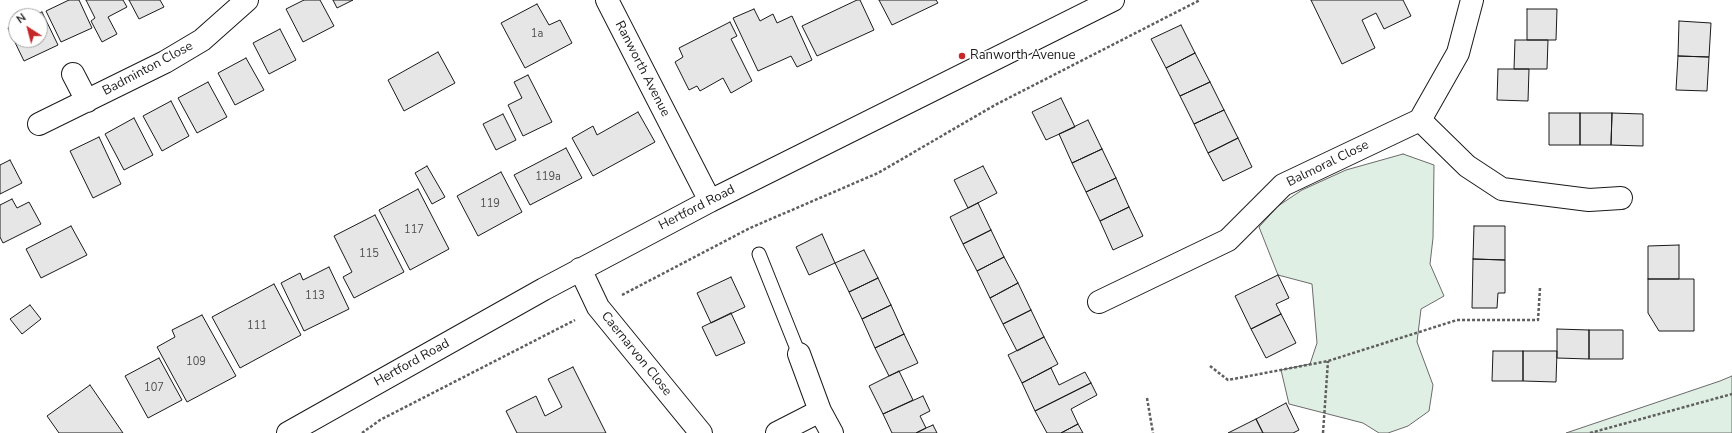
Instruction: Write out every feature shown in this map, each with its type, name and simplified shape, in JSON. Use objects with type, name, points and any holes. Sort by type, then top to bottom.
[{"type":"street","name":"Badminton Close","points":[[39,124],[165,62],[202,40],[247,0]]},
{"type":"street","name":"Ranworth Avenue","points":[[607,0],[710,201]]},
{"type":"street","name":"Hertford Road","points":[[288,433],[580,269],[710,201],[1113,0]]},
{"type":"street","points":[[1472,0],[1458,53],[1420,120],[1467,166],[1502,188],[1589,200],[1621,198]]},
{"type":"street","points":[[73,74],[87,101]]},
{"type":"street","name":"Balmoral Close","points":[[1099,302],[1228,240],[1284,185],[1420,120]]},
{"type":"street","name":"Caernarvon Close","points":[[580,269],[598,307],[701,433]]},
{"type":"street","points":[[799,354],[820,411],[832,433]]},
{"type":"street","points":[[778,433],[820,411]]},
{"type":"lane","points":[[759,254],[799,354]]},
{"type":"path","points":[[362,433],[380,420],[750,228],[878,173],[995,105],[1200,0]]},
{"type":"path","points":[[1210,366],[1228,380],[1328,361],[1457,320],[1538,320],[1540,288]]},
{"type":"path","points":[[1323,433],[1328,361]]},
{"type":"path","points":[[1590,433],[1732,394]]},
{"type":"path","points":[[1146,398],[1153,433]]},
{"type":"green space","points":[[1403,154],[1434,165],[1433,238],[1430,264],[1444,296],[1421,309],[1417,342],[1433,385],[1429,411],[1408,426],[1388,433],[1379,433],[1363,423],[1289,404],[1281,370],[1310,364],[1317,343],[1312,284],[1278,275],[1259,227],[1278,206],[1302,190],[1346,170]]},
{"type":"green space","points":[[1732,376],[1732,433],[1566,433],[1720,381]]},
{"type":"building","points":[[69,0],[79,0],[92,28],[61,42],[48,15],[48,10]]},
{"type":"building","points":[[86,0],[123,0],[127,7],[108,17],[117,34],[102,42],[91,21],[95,18]]},
{"type":"building","points":[[129,0],[160,0],[164,7],[139,19]]},
{"type":"building","points":[[304,0],[320,0],[334,26],[303,42],[286,9]]},
{"type":"building","points":[[333,0],[353,0],[337,8]]},
{"type":"building","points":[[857,0],[860,0],[874,30],[817,56],[802,26]]},
{"type":"building","points":[[879,0],[936,0],[938,3],[892,25]]},
{"type":"building","points":[[1311,0],[1403,0],[1411,16],[1384,29],[1376,13],[1362,20],[1375,48],[1342,64]]},
{"type":"building","points":[[537,4],[549,25],[560,20],[572,43],[525,68],[501,23]]},
{"type":"building","points":[[754,9],[760,21],[773,14],[777,23],[792,16],[812,60],[797,67],[791,56],[758,71],[733,18]]},
{"type":"building","points":[[1527,9],[1557,9],[1556,40],[1527,40]]},
{"type":"building","points":[[1679,21],[1711,23],[1709,57],[1678,56]]},
{"type":"building","points":[[730,22],[737,36],[731,39],[752,81],[731,93],[723,78],[700,91],[697,86],[689,90],[675,62],[683,57],[679,48]]},
{"type":"building","points":[[48,24],[58,45],[24,61],[18,48],[48,48]]},
{"type":"building","points":[[1181,25],[1195,53],[1166,68],[1151,39]]},
{"type":"building","points":[[280,29],[296,60],[269,74],[253,43]]},
{"type":"building","points":[[1515,40],[1548,40],[1547,69],[1514,69]]},
{"type":"building","points":[[438,52],[455,83],[404,111],[388,80]]},
{"type":"building","points":[[1195,53],[1210,82],[1180,96],[1166,68]]},
{"type":"building","points":[[1678,56],[1709,57],[1707,91],[1676,90]]},
{"type":"building","points":[[246,58],[264,90],[235,105],[218,73]]},
{"type":"building","points":[[1498,69],[1529,69],[1528,101],[1497,100]]},
{"type":"building","points":[[528,75],[552,122],[523,136],[508,105],[522,98],[514,82]]},
{"type":"building","points":[[208,82],[227,117],[197,133],[178,98]]},
{"type":"building","points":[[1210,82],[1224,110],[1194,124],[1180,96]]},
{"type":"building","points":[[1061,98],[1075,127],[1046,140],[1032,112]]},
{"type":"building","points":[[171,101],[189,136],[162,151],[143,116]]},
{"type":"building","points":[[1224,110],[1238,138],[1208,153],[1194,124]]},
{"type":"building","points":[[638,112],[655,142],[593,176],[572,138],[593,126],[597,135]]},
{"type":"building","points":[[1549,113],[1580,113],[1580,145],[1549,145]]},
{"type":"building","points":[[1580,113],[1612,113],[1611,145],[1580,145]]},
{"type":"building","points":[[1612,113],[1643,114],[1643,146],[1611,145]]},
{"type":"building","points":[[503,114],[516,140],[496,150],[483,124]]},
{"type":"building","points":[[134,118],[153,155],[124,170],[105,134]]},
{"type":"building","points":[[1088,120],[1102,149],[1072,163],[1059,134]]},
{"type":"building","points":[[99,137],[121,184],[93,198],[70,151]]},
{"type":"building","points":[[1238,138],[1252,167],[1223,181],[1208,153]]},
{"type":"building","points":[[566,148],[582,178],[530,205],[514,175]]},
{"type":"building","points":[[1102,149],[1116,178],[1086,192],[1072,163]]},
{"type":"building","points":[[10,160],[22,183],[0,194],[0,165]]},
{"type":"building","points":[[427,166],[445,197],[432,204],[415,173]]},
{"type":"building","points":[[983,166],[997,193],[968,208],[954,180]]},
{"type":"building","points":[[501,172],[522,212],[478,236],[457,196]]},
{"type":"building","points":[[1116,178],[1129,207],[1100,221],[1086,192]]},
{"type":"building","points":[[418,189],[449,249],[410,270],[379,210]]},
{"type":"building","points":[[12,199],[17,208],[29,202],[41,224],[3,243],[0,237],[0,205]]},
{"type":"building","points":[[978,203],[991,230],[963,244],[950,217]]},
{"type":"building","points":[[1129,207],[1143,236],[1113,250],[1100,221]]},
{"type":"building","points":[[375,215],[404,272],[354,298],[343,277],[352,272],[334,236]]},
{"type":"building","points":[[71,226],[87,255],[41,278],[26,249]]},
{"type":"building","points":[[1474,226],[1505,226],[1505,260],[1473,259]]},
{"type":"building","points":[[991,230],[1004,257],[977,271],[963,244]]},
{"type":"building","points":[[822,234],[835,263],[809,275],[796,247]]},
{"type":"building","points":[[1679,245],[1679,279],[1648,279],[1648,246]]},
{"type":"building","points":[[864,250],[878,278],[849,292],[835,263]]},
{"type":"building","points":[[1004,257],[1018,283],[990,298],[977,271]]},
{"type":"building","points":[[1473,259],[1505,260],[1505,293],[1498,293],[1497,308],[1472,308]]},
{"type":"building","points":[[329,267],[349,309],[304,331],[281,283],[300,273],[303,280]]},
{"type":"building","points":[[1278,275],[1289,298],[1276,304],[1281,314],[1251,329],[1235,296]]},
{"type":"building","points":[[731,277],[745,307],[711,323],[697,293]]},
{"type":"building","points":[[878,278],[891,305],[862,319],[849,292]]},
{"type":"building","points":[[1648,279],[1694,279],[1694,331],[1659,331],[1648,313]]},
{"type":"building","points":[[1018,283],[1031,310],[1003,324],[990,298]]},
{"type":"building","points":[[274,284],[301,335],[240,368],[212,317]]},
{"type":"building","points":[[30,305],[41,319],[22,334],[10,319]]},
{"type":"building","points":[[891,305],[904,334],[875,348],[862,319]]},
{"type":"building","points":[[1031,310],[1044,337],[1017,351],[1003,324]]},
{"type":"building","points":[[731,313],[745,343],[716,356],[702,327]]},
{"type":"building","points":[[1281,314],[1296,343],[1266,358],[1251,329]]},
{"type":"building","points":[[202,315],[236,376],[187,402],[157,347],[175,337],[172,330]]},
{"type":"building","points":[[1557,329],[1589,330],[1589,359],[1557,358]]},
{"type":"building","points":[[1589,330],[1623,330],[1623,359],[1589,359]]},
{"type":"building","points":[[904,334],[918,363],[889,376],[875,348]]},
{"type":"building","points":[[1044,337],[1058,364],[1022,383],[1008,355]]},
{"type":"building","points":[[1493,351],[1523,351],[1523,381],[1492,381]]},
{"type":"building","points":[[1523,351],[1557,351],[1556,382],[1523,381]]},
{"type":"building","points":[[159,358],[182,400],[148,418],[125,376]]},
{"type":"building","points":[[573,367],[606,433],[517,433],[506,411],[536,396],[545,416],[562,407],[548,379]]},
{"type":"building","points":[[1051,368],[1059,385],[1085,372],[1091,383],[1035,411],[1022,383]]},
{"type":"building","points":[[899,371],[913,400],[883,414],[869,386]]},
{"type":"building","points":[[1091,383],[1097,395],[1071,409],[1078,424],[1061,433],[1047,433],[1035,411]]},
{"type":"building","points":[[90,385],[123,433],[59,433],[47,416]]},
{"type":"building","points":[[923,396],[930,411],[920,416],[926,428],[916,433],[892,433],[883,414]]},
{"type":"building","points":[[1286,403],[1299,430],[1293,433],[1263,433],[1256,419]]},
{"type":"building","points":[[1256,419],[1263,433],[1228,433]]},
{"type":"building","points":[[1078,424],[1083,433],[1061,433]]},
{"type":"building","points":[[933,425],[937,433],[916,433],[926,428]]},
{"type":"place","name":"Ranworth Avenue","points":[[962,56]]}]
